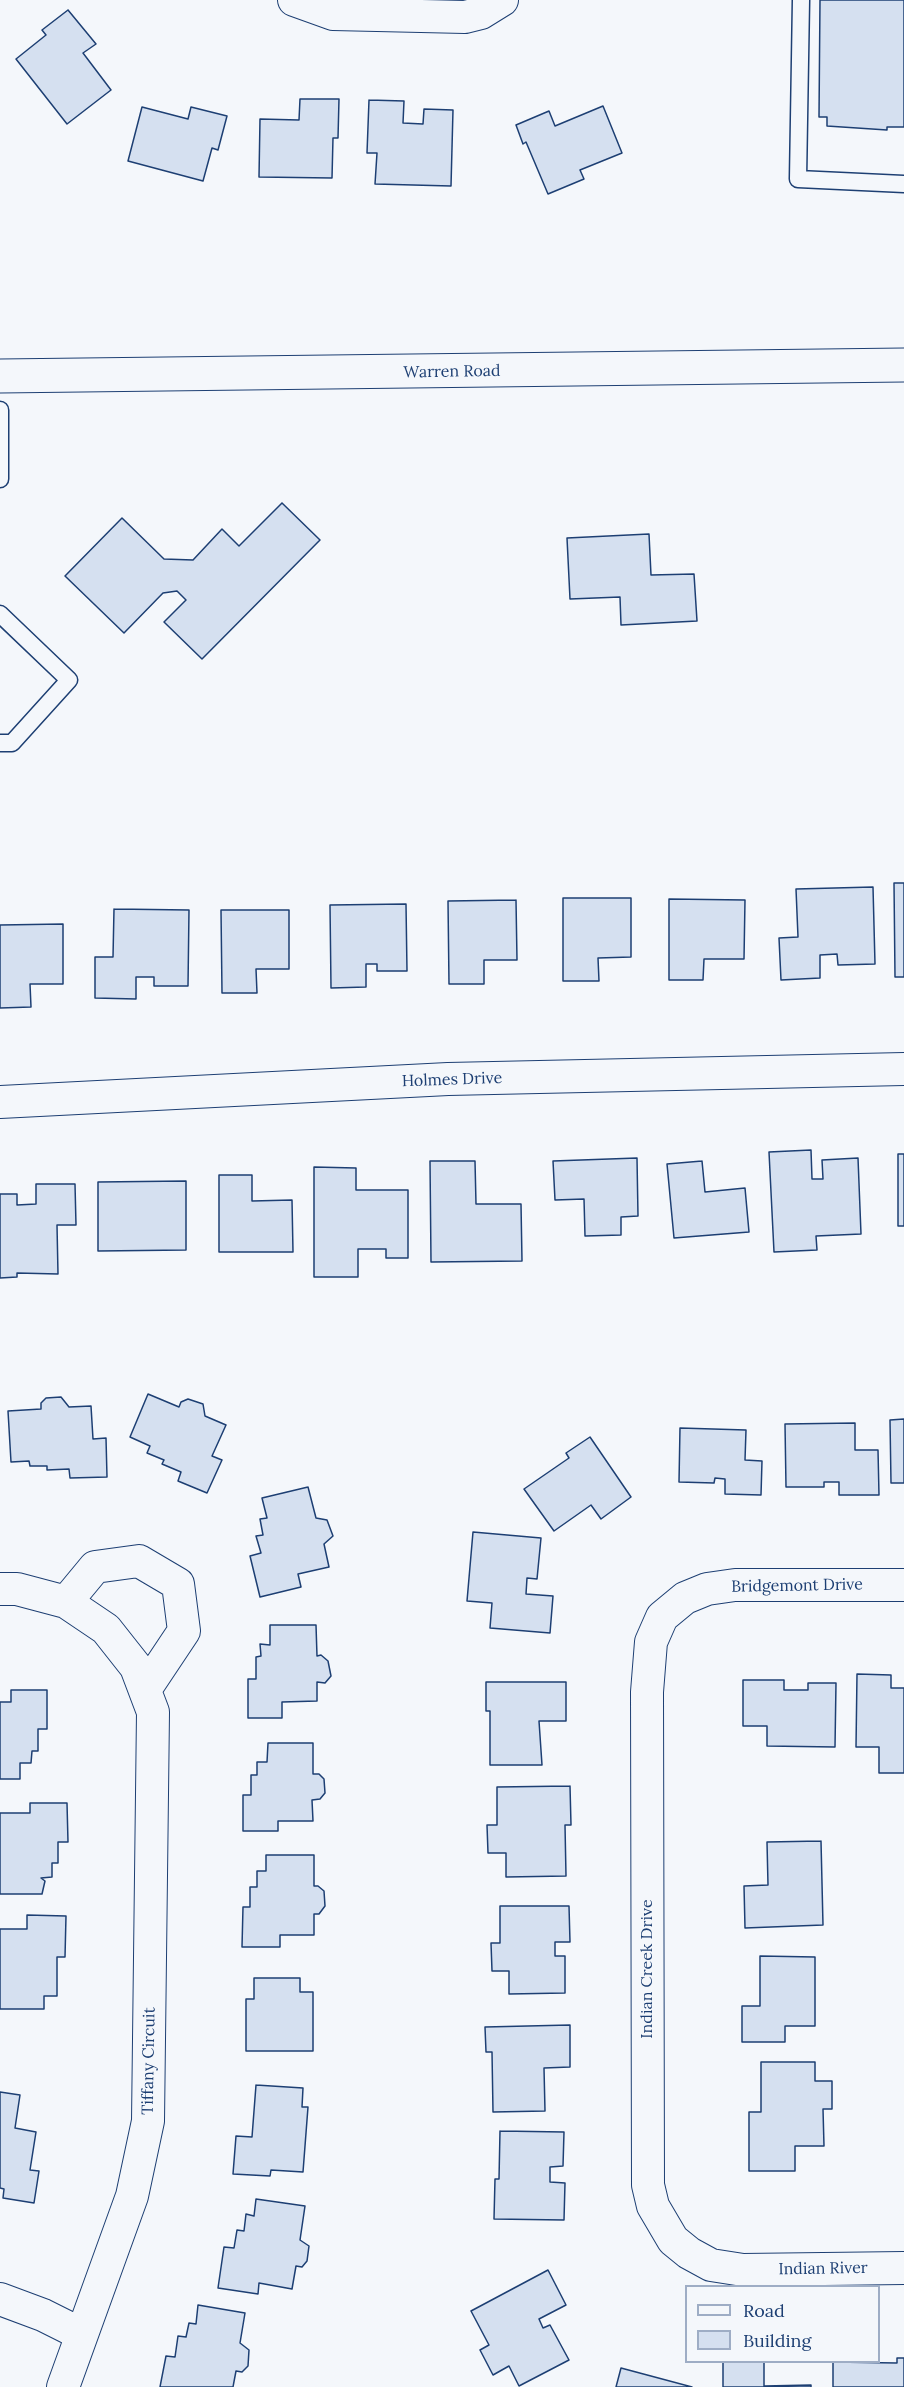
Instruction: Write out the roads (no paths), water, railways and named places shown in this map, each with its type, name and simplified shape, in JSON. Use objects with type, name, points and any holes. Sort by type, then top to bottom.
[{"type":"main road","name":"Warren Road","points":[[0,376],[904,365]]},
{"type":"street","points":[[294,0],[333,14],[465,17],[481,13],[502,0]]},
{"type":"street","name":"Holmes Drive","points":[[0,1102],[448,1079],[904,1069]]},
{"type":"street","points":[[66,1602],[94,1567],[139,1561],[178,1584],[184,1630],[146,1688]]},
{"type":"street","name":"Bridgemont Drive","points":[[662,1617],[685,1598],[707,1589],[735,1585],[904,1585]]},
{"type":"street","name":"Tiffany Circuit","points":[[0,1589],[34,1593],[66,1602],[87,1614],[112,1635],[136,1667],[146,1688],[153,1712],[148,2121],[132,2196],[63,2387]]},
{"type":"street","name":"Indian Creek Drive","points":[[662,1617],[651,1641],[647,1692],[648,2185],[653,2206],[673,2240],[689,2253],[711,2265],[743,2270]]},
{"type":"street","name":"Indian River","points":[[743,2270],[904,2268]]},
{"type":"street","points":[[0,2299],[81,2334]]},
{"type":"lane","points":[[801,0],[798,179],[904,184]]},
{"type":"lane","points":[[0,410],[0,479]]},
{"type":"lane","points":[[0,614],[69,680],[12,743],[0,743]]}]
